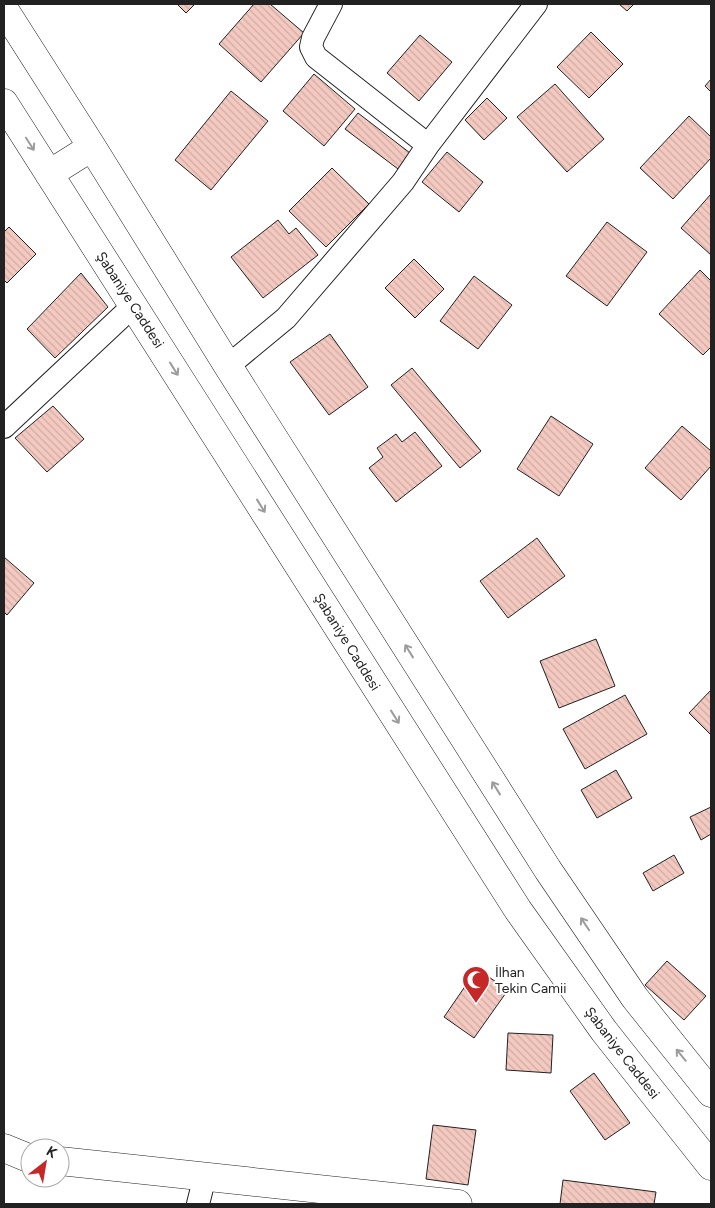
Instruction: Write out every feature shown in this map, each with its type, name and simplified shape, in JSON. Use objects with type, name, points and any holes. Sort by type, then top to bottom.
[{"type":"main road","points":[[4,9],[548,870],[635,998],[711,1093]]},
{"type":"main road","name":"Şabaniye Caddesi","points":[[7,116],[49,174],[134,305],[518,910],[604,1032],[711,1166]]},
{"type":"main road","points":[[49,174],[92,148]]},
{"type":"main road","points":[[4,1148],[20,1155]]},
{"type":"main road","points":[[70,1162],[458,1204]]},
{"type":"street","points":[[330,4],[313,38],[311,47],[316,57],[428,145]]},
{"type":"street","points":[[228,366],[286,318],[403,182],[428,145],[536,4]]},
{"type":"street","points":[[4,427],[134,305]]},
{"type":"street","points":[[198,1204],[205,1176]]},
{"type":"building","points":[[177,4],[195,4],[186,13]]},
{"type":"building","points":[[254,4],[270,4],[304,33],[261,82],[219,44]]},
{"type":"building","points":[[619,4],[634,4],[627,11]]},
{"type":"building","points":[[591,32],[623,64],[589,98],[557,67]]},
{"type":"building","points":[[420,35],[452,62],[419,101],[387,73]]},
{"type":"building","points":[[314,74],[355,109],[324,146],[283,111]]},
{"type":"building","points":[[711,79],[711,92],[705,86]]},
{"type":"building","points":[[555,84],[604,139],[567,172],[517,117]]},
{"type":"building","points":[[231,91],[268,121],[211,190],[175,160]]},
{"type":"building","points":[[487,98],[507,118],[484,140],[465,120]]},
{"type":"building","points":[[358,113],[410,153],[398,169],[345,129]]},
{"type":"building","points":[[689,116],[711,137],[711,158],[673,199],[640,168]]},
{"type":"building","points":[[447,152],[483,182],[459,212],[422,182]]},
{"type":"building","points":[[332,168],[369,204],[326,247],[289,211]]},
{"type":"building","points":[[711,194],[711,255],[681,228]]},
{"type":"building","points":[[278,220],[289,234],[296,228],[318,255],[263,298],[231,257]]},
{"type":"building","points":[[607,222],[647,252],[607,306],[566,276]]},
{"type":"building","points":[[9,227],[36,254],[7,283],[4,280],[4,232]]},
{"type":"building","points":[[414,259],[444,289],[415,318],[385,288]]},
{"type":"building","points":[[700,270],[711,281],[711,347],[703,355],[659,314]]},
{"type":"building","points":[[81,273],[108,307],[55,358],[27,329]]},
{"type":"building","points":[[474,276],[512,305],[478,349],[440,321]]},
{"type":"building","points":[[330,334],[368,387],[329,415],[290,362]]},
{"type":"building","points":[[412,368],[481,451],[460,468],[391,385]]},
{"type":"building","points":[[53,406],[84,439],[47,472],[15,438]]},
{"type":"building","points":[[551,416],[593,444],[559,496],[517,469]]},
{"type":"building","points":[[682,426],[711,451],[711,466],[681,500],[645,468]]},
{"type":"building","points":[[415,432],[442,466],[396,502],[369,468],[383,457],[377,448],[396,434],[402,442]]},
{"type":"building","points":[[537,538],[565,576],[508,618],[480,581]]},
{"type":"building","points":[[4,557],[34,583],[7,615],[4,612]]},
{"type":"building","points":[[596,639],[615,686],[559,708],[540,661]]},
{"type":"building","points":[[711,690],[711,735],[689,713]]},
{"type":"building","points":[[625,695],[647,734],[585,769],[563,729]]},
{"type":"building","points":[[616,770],[632,798],[597,818],[581,790]]},
{"type":"building","points":[[711,807],[711,834],[701,840],[690,817]]},
{"type":"building","points":[[674,855],[684,873],[653,891],[643,873]]},
{"type":"building","points":[[667,961],[706,996],[684,1020],[645,985]]},
{"type":"building","name":"İlhan Tekin Camii","points":[[477,969],[508,990],[474,1038],[444,1017]]},
{"type":"building","points":[[508,1033],[553,1035],[551,1073],[506,1070]]},
{"type":"building","points":[[594,1073],[630,1123],[605,1140],[570,1091]]},
{"type":"building","points":[[433,1125],[476,1130],[468,1185],[426,1179]]},
{"type":"building","points":[[563,1180],[656,1192],[654,1204],[560,1204]]},
{"type":"place","name":"İlhan Tekin Camii","points":[[476,1004]]}]
